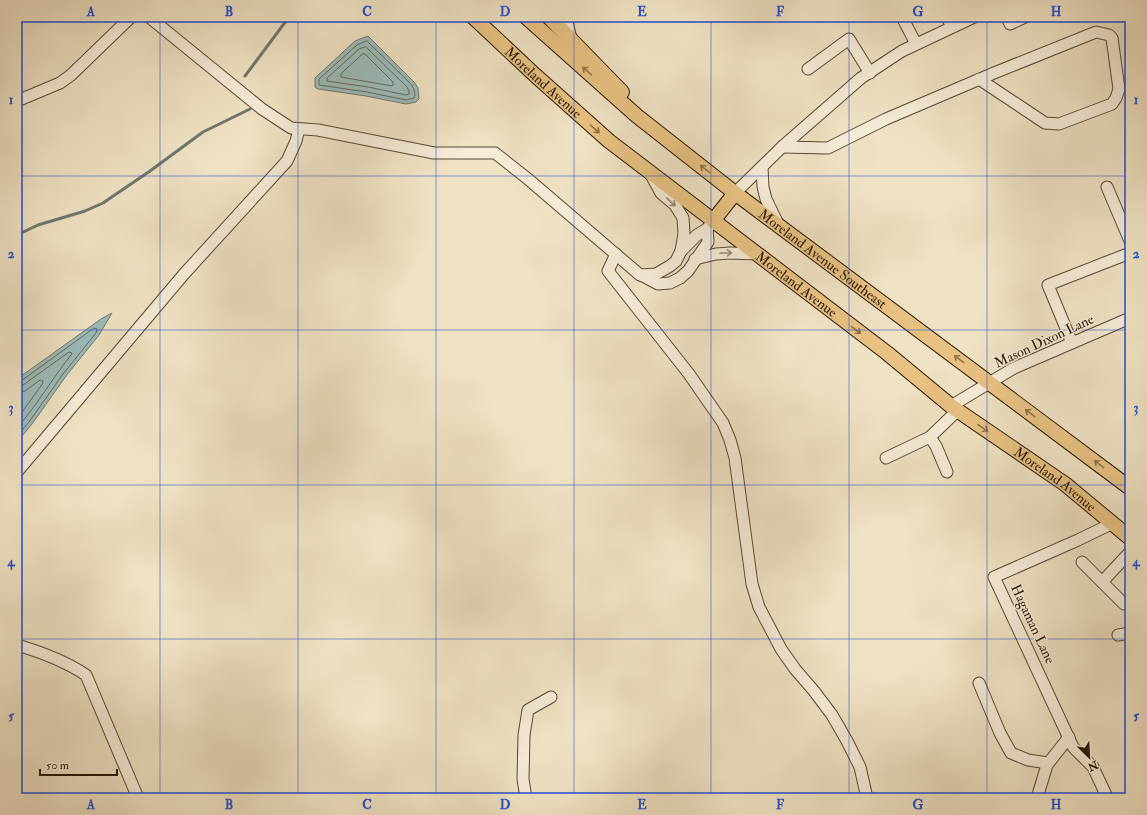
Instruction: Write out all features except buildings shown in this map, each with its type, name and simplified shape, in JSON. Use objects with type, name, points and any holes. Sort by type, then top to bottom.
[{"type":"main road","name":"Moreland Avenue","points":[[473,17],[609,141],[648,171],[710,225],[757,254],[887,353],[954,408],[1065,484],[1130,538]]},
{"type":"main road","name":"Moreland Avenue Southeast","points":[[526,17],[637,116],[735,193],[1130,488]]},
{"type":"main road","points":[[549,17],[622,91],[637,116]]},
{"type":"main road","points":[[710,225],[735,193]]},
{"type":"street","points":[[17,101],[66,79],[131,17]]},
{"type":"street","points":[[149,17],[262,109],[291,128],[318,130],[434,153],[495,153],[528,179],[640,275],[658,284],[670,283],[680,278],[688,271],[708,242],[710,225]]},
{"type":"street","points":[[566,17],[571,39]]},
{"type":"street","points":[[902,17],[916,44]]},
{"type":"street","points":[[735,193],[782,147],[861,78],[950,22],[974,17]]},
{"type":"street","points":[[1007,17],[1010,24],[1025,17]]},
{"type":"street","points":[[782,147],[828,148],[886,119],[979,80],[1096,32],[1109,35],[1112,38],[1119,89],[1112,104],[1058,124],[1052,124],[1045,123],[979,80]]},
{"type":"street","points":[[808,69],[849,39],[870,72]]},
{"type":"street","points":[[17,472],[184,274],[287,161],[296,141],[299,129]]},
{"type":"street","points":[[762,167],[763,186],[766,199],[778,225]]},
{"type":"street","points":[[648,171],[661,194],[675,205],[684,218],[684,234],[678,256]]},
{"type":"street","points":[[1107,187],[1130,241]]},
{"type":"street","points":[[640,275],[656,274],[670,266],[697,235],[710,225]]},
{"type":"street","points":[[1072,343],[1048,285],[1130,253]]},
{"type":"street","points":[[616,254],[608,271],[689,374],[723,423],[735,458],[752,584],[759,606],[769,628],[794,669],[814,691],[832,716],[847,741],[860,767],[868,798]]},
{"type":"street","points":[[695,259],[716,254],[757,254]]},
{"type":"street","name":"Mason Dixon Lane","points":[[886,458],[930,437],[954,408],[990,382],[1014,368],[1130,318]]},
{"type":"street","points":[[930,437],[936,446],[947,472]]},
{"type":"street","name":"Hagaman Lane","points":[[1106,798],[1107,797],[1092,767],[1073,747],[994,577],[1113,523]]},
{"type":"street","points":[[1102,582],[1130,552]]},
{"type":"street","points":[[1082,562],[1124,604]]},
{"type":"street","points":[[1118,635],[1130,633]]},
{"type":"street","points":[[17,645],[35,650],[72,665],[86,675],[138,798]]},
{"type":"street","points":[[979,683],[1000,733],[1011,753],[1028,760],[1048,763]]},
{"type":"street","points":[[526,798],[523,780],[524,735],[528,710],[551,697]]},
{"type":"street","points":[[1037,798],[1048,763],[1069,737]]},
{"type":"water","points":[[368,36],[414,82],[418,88],[419,99],[416,102],[406,104],[318,89],[315,87],[315,78],[355,41]]},
{"type":"water","points":[[112,313],[99,335],[66,376],[32,424],[17,442],[17,379],[101,319]]},
{"type":"waterway","points":[[245,76],[289,17]]},
{"type":"waterway","points":[[17,235],[38,225],[85,211],[103,203],[203,132],[250,109]]}]
